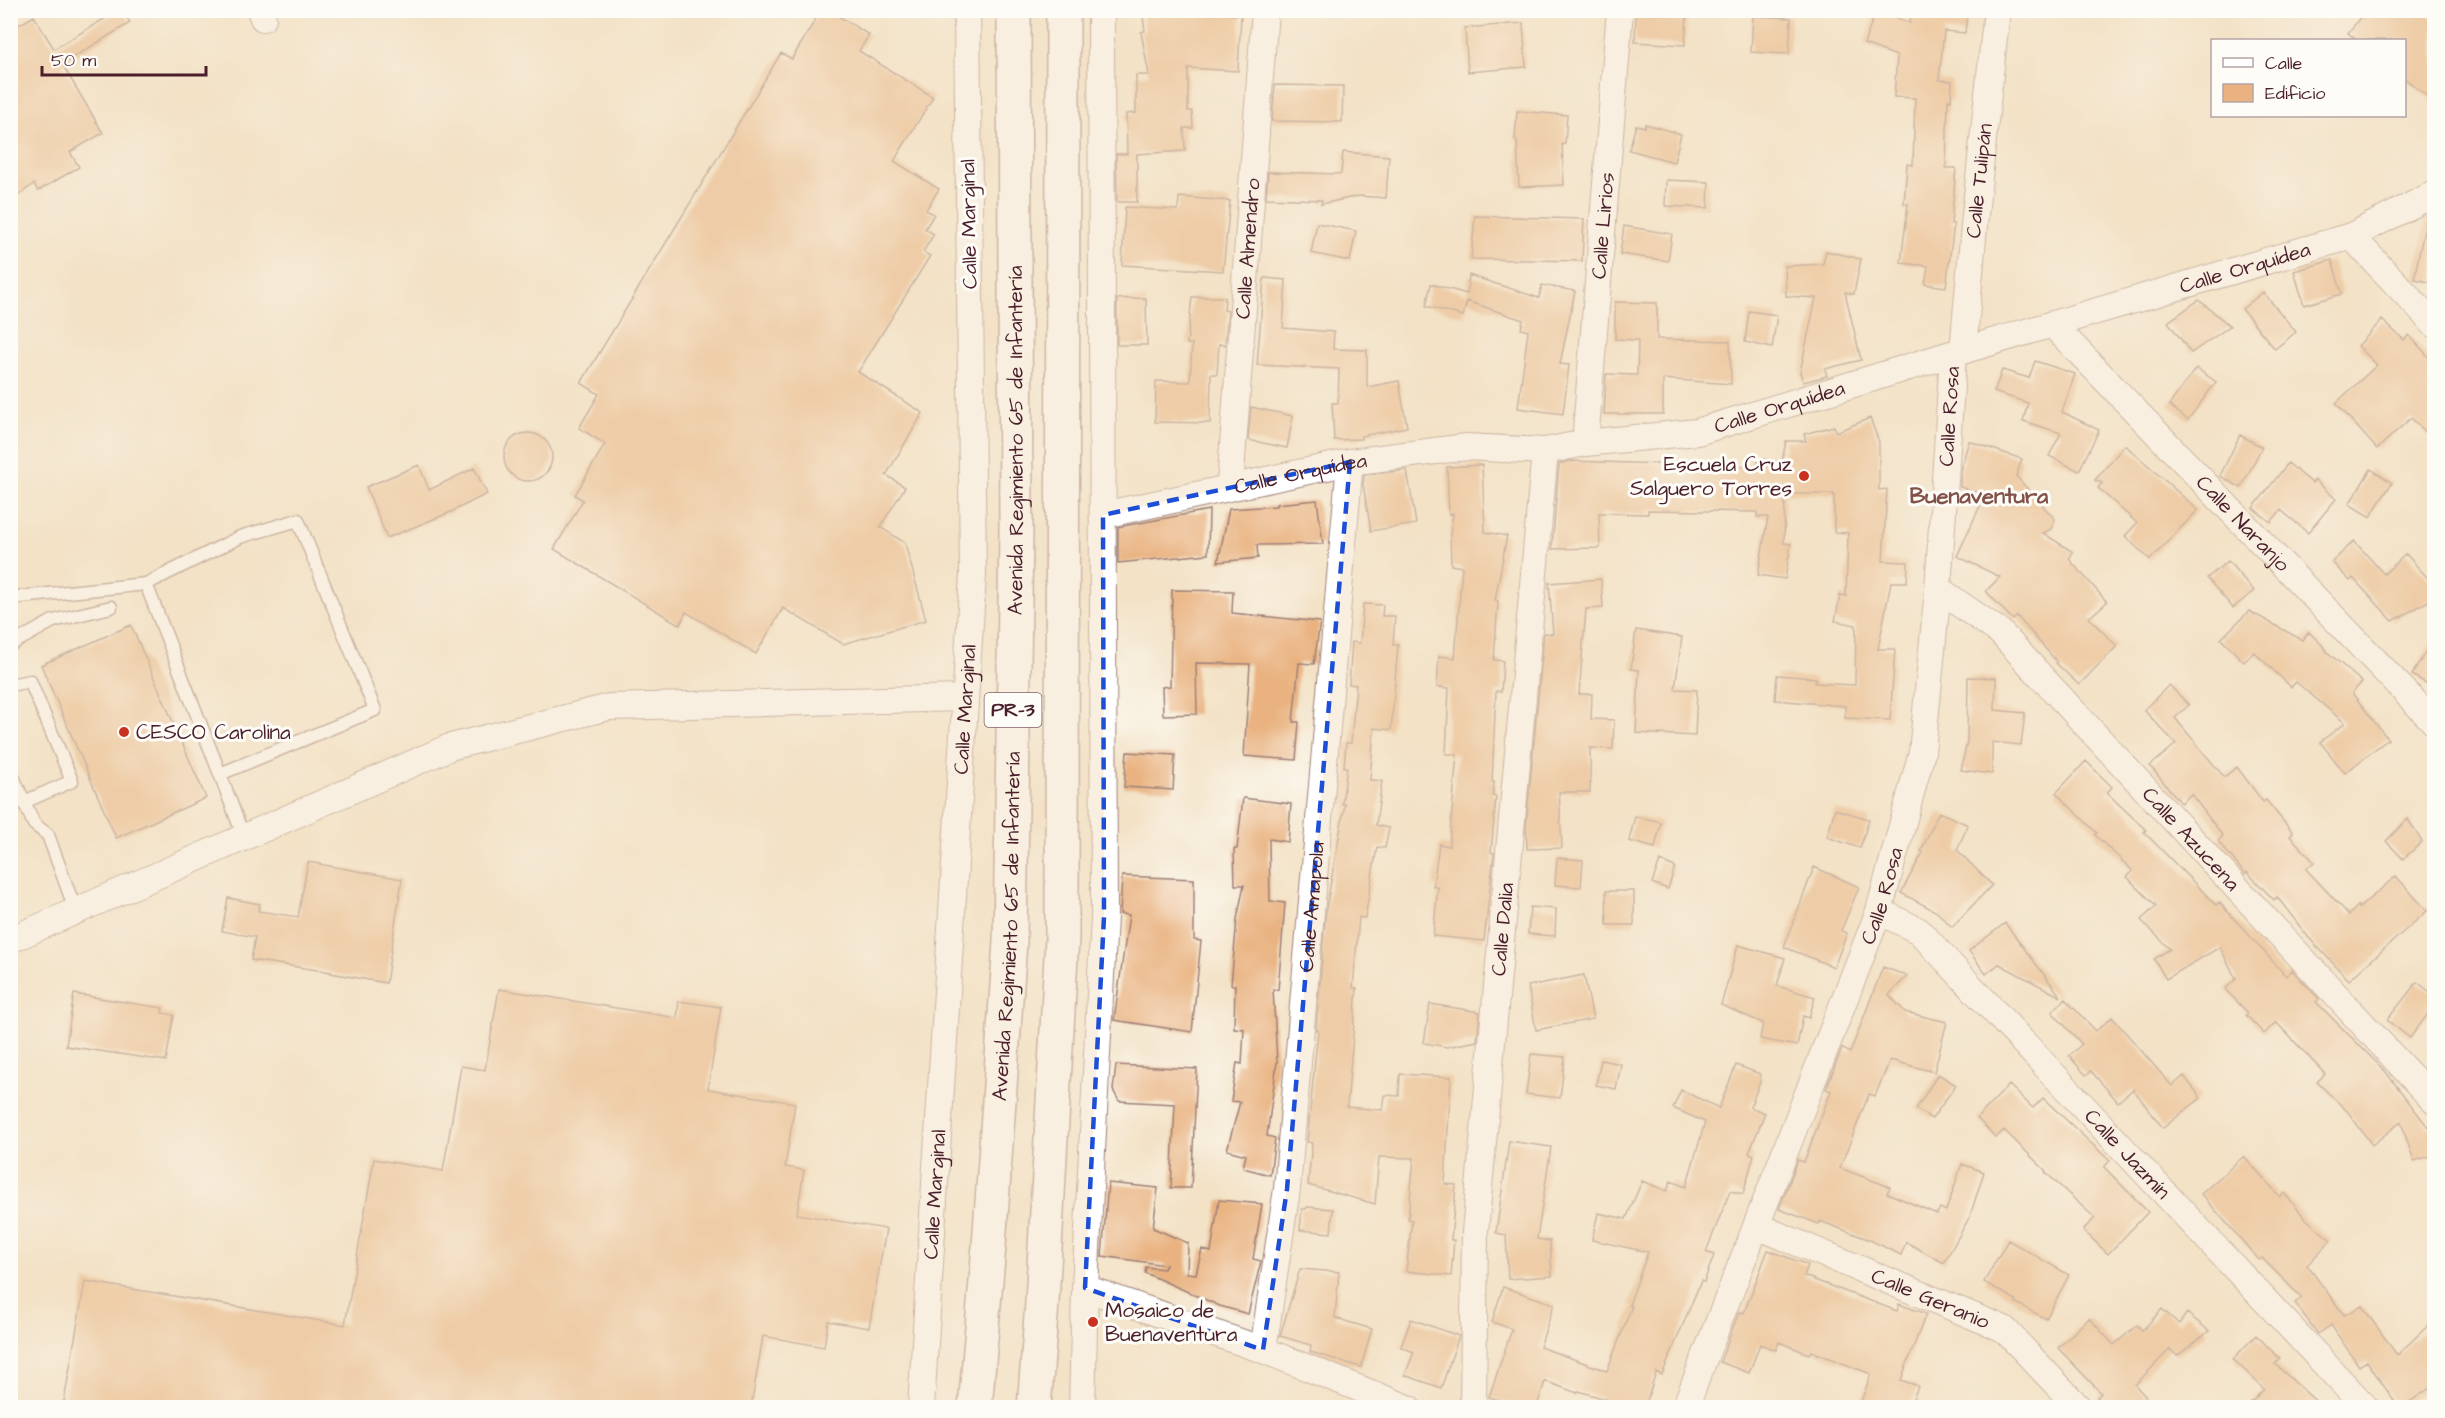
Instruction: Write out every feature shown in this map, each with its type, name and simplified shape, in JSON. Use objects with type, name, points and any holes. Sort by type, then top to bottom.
[{"type":"main road","name":"Avenida Regimiento 65 de Infantería","points":[[975,1407],[989,1246],[1010,942],[1016,532],[1014,10]]},
{"type":"main road","name":"PR-3","points":[[1034,1407],[1062,938],[1063,10]]},
{"type":"street","name":"Calle Marginal","points":[[921,1407],[973,575],[967,10]]},
{"type":"street","points":[[1082,1407],[1085,1288],[1104,917],[1101,10]]},
{"type":"street","name":"Calle Almendro","points":[[1230,486],[1265,10]]},
{"type":"street","name":"Calle Lirios","points":[[1586,443],[1620,10]]},
{"type":"street","name":"Calle Tulipán","points":[[1958,352],[1997,10]]},
{"type":"street","name":"Calle Orquídea","points":[[1103,515],[1350,462],[1466,447],[1545,451],[1586,443],[1697,432],[1958,352],[2351,237],[2434,194]]},
{"type":"street","points":[[2351,237],[2434,324]]},
{"type":"street","name":"Calle Naranjo","points":[[2052,324],[2434,722]]},
{"type":"street","name":"Calle Rosa","points":[[1685,1407],[1879,911],[1922,752],[1958,352]]},
{"type":"street","name":"Calle Dalia","points":[[1473,1407],[1474,1232],[1545,451]]},
{"type":"street","name":"Calle Amapola","points":[[1263,1350],[1287,1189],[1350,462]]},
{"type":"street","name":"Calle Azucena","points":[[1938,589],[2000,632],[2434,1101]]},
{"type":"street","points":[[10,940],[450,747],[609,707],[964,698]]},
{"type":"street","name":"Calle Jazmín","points":[[1879,911],[1919,931],[2366,1407]]},
{"type":"street","name":"Calle Geranio","points":[[1757,1226],[2004,1329],[2079,1407]]},
{"type":"street","points":[[1085,1288],[1263,1350],[1408,1407]]},
{"type":"lane","points":[[10,598],[146,584],[240,537],[298,520],[375,710],[220,774]]},
{"type":"lane","points":[[146,584],[244,838]]},
{"type":"lane","points":[[10,645],[53,621],[111,607]]},
{"type":"lane","points":[[10,685],[30,681],[72,781],[24,802]]},
{"type":"lane","points":[[10,770],[34,824],[48,835],[76,912]]},
{"type":"highlighted area","points":[[1350,462],[1287,1189],[1263,1350],[1085,1288],[1104,917],[1103,515]]},
{"type":"building","points":[[119,10],[123,10],[130,23],[62,64],[103,133],[70,152],[79,167],[38,191],[34,184],[10,201],[10,30],[34,16],[54,49]]},
{"type":"building","points":[[821,10],[829,10],[869,35],[859,51],[933,97],[894,161],[939,189],[926,210],[934,214],[925,229],[934,234],[923,252],[930,256],[858,372],[923,413],[886,475],[905,487],[880,527],[905,543],[926,620],[843,644],[783,608],[756,654],[686,612],[680,625],[554,549],[583,500],[575,495],[605,444],[579,428],[599,394],[581,383],[781,53],[792,59]]},
{"type":"building","points":[[1142,10],[1224,10],[1224,14],[1241,15],[1238,71],[1188,68],[1188,111],[1192,111],[1193,128],[1184,128],[1185,151],[1137,154],[1137,202],[1117,202],[1116,154],[1127,154],[1126,114],[1136,113],[1136,75],[1149,75],[1141,32],[1145,31]]},
{"type":"building","points":[[1876,10],[1910,23],[1911,10],[1967,15],[1965,33],[1944,31],[1939,80],[1952,81],[1951,101],[1948,100],[1946,168],[1956,168],[1951,224],[1954,224],[1946,287],[1925,284],[1928,266],[1901,263],[1908,204],[1904,204],[1907,164],[1913,165],[1915,98],[1894,97],[1897,56],[1864,44]]},
{"type":"building","points":[[2366,10],[2423,10],[2434,20],[2434,102],[2406,80],[2406,39],[2356,39],[2348,33]]},
{"type":"building","points":[[1636,12],[1687,15],[1685,45],[1635,42]]},
{"type":"building","points":[[1753,16],[1791,18],[1789,54],[1751,52]]},
{"type":"building","points":[[1523,23],[1526,67],[1468,72],[1465,28]]},
{"type":"building","points":[[1275,85],[1343,86],[1342,122],[1272,121]]},
{"type":"building","points":[[1517,111],[1567,115],[1565,144],[1562,144],[1564,185],[1519,187],[1517,140],[1515,140]]},
{"type":"building","points":[[1645,124],[1681,134],[1674,162],[1629,150],[1636,125],[1645,127]]},
{"type":"building","points":[[1343,152],[1389,156],[1386,198],[1359,196],[1321,204],[1322,200],[1266,198],[1268,172],[1341,174]]},
{"type":"building","points":[[1666,180],[1709,182],[1708,208],[1665,206]]},
{"type":"building","points":[[1179,197],[1230,201],[1223,271],[1122,265],[1125,207],[1178,210]]},
{"type":"building","points":[[1475,216],[1584,219],[1582,261],[1471,259]]},
{"type":"building","points":[[2427,216],[2434,217],[2434,283],[2414,279]]},
{"type":"building","points":[[1317,223],[1356,231],[1350,261],[1311,253]]},
{"type":"building","points":[[1624,226],[1672,234],[1668,261],[1620,254]]},
{"type":"building","points":[[1826,251],[1861,259],[1854,294],[1845,292],[1861,360],[1825,369],[1827,376],[1803,382],[1800,372],[1816,298],[1786,296],[1785,266],[1823,264]]},
{"type":"building","points":[[2332,260],[2342,294],[2304,305],[2294,271]]},
{"type":"building","points":[[1469,275],[1539,298],[1542,285],[1575,291],[1560,364],[1569,365],[1563,414],[1518,408],[1528,331],[1521,329],[1523,320],[1467,301],[1463,316],[1426,306],[1431,284],[1467,294]]},
{"type":"building","points":[[1264,278],[1286,280],[1283,328],[1334,332],[1333,349],[1367,350],[1367,387],[1399,381],[1407,427],[1361,436],[1361,439],[1334,440],[1332,403],[1338,403],[1339,369],[1257,365]]},
{"type":"building","points":[[2263,292],[2296,332],[2275,349],[2242,309]]},
{"type":"building","points":[[1192,297],[1225,297],[1224,310],[1228,311],[1225,345],[1219,344],[1217,374],[1211,374],[1210,423],[1155,422],[1156,381],[1190,382],[1192,344],[1187,344]]},
{"type":"building","points":[[1146,298],[1147,345],[1117,345],[1117,299]]},
{"type":"building","points":[[2199,300],[2230,326],[2191,353],[2168,322]]},
{"type":"building","points":[[1615,302],[1657,303],[1657,339],[1730,341],[1731,384],[1663,379],[1663,414],[1604,414],[1606,374],[1637,375],[1638,340],[1615,339]]},
{"type":"building","points":[[1749,311],[1777,315],[1772,348],[1745,342]]},
{"type":"building","points":[[2382,320],[2404,340],[2409,335],[2434,363],[2434,440],[2411,418],[2377,449],[2336,403],[2377,365],[2358,346]]},
{"type":"building","points":[[2035,361],[2075,374],[2062,412],[2099,430],[2079,471],[2049,456],[2061,433],[2023,421],[2028,403],[1994,392],[2002,370],[2029,378]]},
{"type":"building","points":[[2196,368],[2216,382],[2188,420],[2169,405]]},
{"type":"building","points":[[1251,407],[1293,416],[1287,448],[1248,440]]},
{"type":"building","points":[[1870,418],[1879,442],[1879,490],[1887,489],[1883,561],[1908,562],[1907,582],[1891,582],[1878,649],[1895,649],[1890,720],[1845,718],[1845,706],[1775,700],[1777,675],[1816,678],[1815,683],[1855,685],[1856,625],[1835,621],[1840,595],[1846,596],[1848,533],[1834,532],[1834,494],[1785,494],[1784,543],[1791,544],[1785,579],[1758,575],[1768,517],[1757,517],[1757,512],[1648,510],[1648,514],[1599,513],[1600,548],[1552,549],[1559,464],[1570,461],[1757,467],[1758,458],[1782,462],[1786,441],[1806,441],[1804,434],[1834,426],[1836,432]]},
{"type":"building","points":[[523,433],[533,433],[545,440],[552,452],[552,462],[545,474],[533,481],[523,481],[508,470],[504,462],[504,452],[515,437]]},
{"type":"building","points":[[2240,435],[2262,447],[2241,488],[2220,476]]},
{"type":"building","points":[[1969,441],[2022,459],[2016,476],[2055,519],[2051,529],[2043,533],[2073,552],[2069,559],[2107,602],[2089,618],[2117,646],[2079,685],[2056,663],[2017,616],[2013,620],[1986,591],[2000,577],[1957,556],[1985,495],[1960,487],[1961,468]]},
{"type":"building","points":[[2125,445],[2198,510],[2150,560],[2125,536],[2137,523],[2098,488],[2102,483],[2095,480]]},
{"type":"building","points":[[2288,463],[2312,483],[2315,480],[2336,499],[2308,533],[2281,510],[2271,522],[2253,508]]},
{"type":"building","points":[[419,465],[429,490],[474,468],[487,494],[451,512],[387,538],[366,487]]},
{"type":"building","points":[[1482,465],[1485,532],[1507,536],[1495,600],[1498,601],[1494,660],[1503,661],[1501,692],[1496,691],[1492,782],[1494,782],[1493,796],[1496,797],[1491,852],[1494,853],[1484,941],[1433,936],[1438,887],[1433,886],[1439,844],[1449,846],[1457,754],[1446,754],[1449,688],[1437,687],[1439,656],[1455,658],[1462,567],[1451,565],[1450,534],[1453,513],[1449,514],[1447,467]]},
{"type":"building","points":[[2371,469],[2392,483],[2370,517],[2349,504]]},
{"type":"building","points":[[1407,470],[1416,524],[1371,531],[1363,484],[1364,475]]},
{"type":"building","points":[[1317,500],[1323,544],[1257,545],[1258,558],[1218,562],[1229,509]]},
{"type":"building","points":[[1209,510],[1208,554],[1118,563],[1118,527]]},
{"type":"building","points":[[2354,541],[2384,574],[2406,554],[2434,585],[2434,598],[2393,621],[2353,578],[2350,581],[2332,562]]},
{"type":"building","points":[[2228,561],[2254,591],[2233,608],[2207,578]]},
{"type":"building","points":[[1601,579],[1603,608],[1586,609],[1579,694],[1592,694],[1591,719],[1614,720],[1613,749],[1590,748],[1590,792],[1559,792],[1562,848],[1527,849],[1526,826],[1544,633],[1553,634],[1549,583]]},
{"type":"building","points":[[1172,590],[1233,591],[1232,613],[1320,622],[1314,664],[1299,663],[1293,722],[1299,722],[1296,760],[1244,756],[1250,664],[1196,663],[1197,714],[1163,715],[1162,687],[1170,686]]},
{"type":"building","points":[[1363,604],[1383,605],[1382,616],[1395,616],[1393,645],[1398,645],[1391,730],[1374,728],[1370,780],[1382,781],[1376,825],[1389,828],[1385,848],[1377,847],[1365,918],[1359,917],[1353,988],[1357,988],[1347,1107],[1383,1110],[1385,1095],[1399,1096],[1400,1074],[1451,1077],[1445,1184],[1456,1185],[1451,1240],[1454,1240],[1451,1276],[1406,1271],[1412,1220],[1408,1219],[1414,1158],[1379,1157],[1375,1204],[1308,1185],[1312,1143],[1307,1142],[1318,1030],[1316,1030],[1326,909],[1345,804],[1342,804],[1347,767],[1344,767],[1346,743],[1351,743],[1356,685],[1349,684],[1352,642],[1360,643]]},
{"type":"building","points":[[2249,611],[2302,640],[2309,632],[2326,651],[2362,682],[2352,693],[2388,739],[2345,773],[2320,742],[2345,723],[2296,682],[2291,687],[2254,652],[2244,662],[2221,639]]},
{"type":"building","name":"CESCO Carolina","points":[[131,625],[206,798],[116,838],[41,665]]},
{"type":"building","points":[[1636,630],[1682,637],[1675,689],[1697,690],[1695,736],[1636,733],[1639,670],[1631,669]]},
{"type":"building","points":[[2434,637],[2434,688],[2412,675]]},
{"type":"building","points":[[1968,677],[1996,678],[1995,710],[2025,713],[2021,745],[1992,742],[1992,774],[1961,770],[1967,741]]},
{"type":"building","points":[[2169,685],[2189,705],[2175,718],[2224,777],[2237,767],[2263,802],[2266,800],[2293,833],[2290,836],[2314,862],[2306,869],[2349,915],[2396,876],[2427,911],[2349,980],[2309,938],[2277,897],[2274,900],[2247,872],[2245,874],[2218,841],[2223,836],[2191,794],[2181,803],[2150,766],[2176,744],[2144,710]]},
{"type":"building","points":[[1127,752],[1175,755],[1173,790],[1124,787]]},
{"type":"building","points":[[2086,761],[2112,787],[2107,793],[2146,830],[2144,832],[2216,905],[2219,902],[2286,976],[2292,970],[2319,999],[2316,1002],[2385,1071],[2428,1127],[2431,1126],[2434,1136],[2434,1155],[2414,1161],[2401,1122],[2372,1145],[2348,1112],[2317,1082],[2325,1074],[2276,1022],[2264,1034],[2225,989],[2236,979],[2220,947],[2166,979],[2154,959],[2170,949],[2141,920],[2156,906],[2127,877],[2133,871],[2056,793]]},
{"type":"building","points":[[1243,798],[1291,804],[1288,842],[1269,839],[1270,901],[1285,903],[1278,990],[1273,989],[1277,1062],[1267,1136],[1275,1138],[1270,1175],[1243,1168],[1246,1155],[1227,1150],[1240,1102],[1231,1101],[1237,1063],[1242,1064],[1244,1029],[1234,1028],[1235,985],[1231,985],[1237,919],[1244,885],[1235,885],[1234,849],[1237,849]]},
{"type":"building","points":[[1835,809],[1869,819],[1860,848],[1827,837]]},
{"type":"building","points":[[1939,812],[1968,825],[1957,850],[1992,885],[1952,927],[1937,912],[1901,893],[1923,852],[1921,851]]},
{"type":"building","points":[[1635,816],[1661,822],[1655,848],[1629,841]]},
{"type":"building","points":[[2408,819],[2422,842],[2403,859],[2386,841]]},
{"type":"building","points":[[1557,858],[1583,860],[1581,887],[1555,885]]},
{"type":"building","points":[[1660,861],[1675,867],[1668,889],[1652,883]]},
{"type":"building","points":[[308,862],[402,879],[386,983],[251,960],[255,937],[222,931],[228,898],[260,904],[258,911],[298,917]]},
{"type":"building","points":[[1814,867],[1859,887],[1841,931],[1847,933],[1834,967],[1784,947]]},
{"type":"building","points":[[1122,876],[1194,879],[1194,940],[1201,941],[1192,1032],[1114,1020],[1129,915],[1120,914]]},
{"type":"building","points":[[1606,891],[1634,891],[1634,925],[1607,925]]},
{"type":"building","points":[[1530,907],[1556,909],[1555,936],[1528,934]]},
{"type":"building","points":[[2005,923],[2061,997],[1999,964],[1986,974],[1969,951]]},
{"type":"building","points":[[1738,945],[1785,958],[1777,986],[1815,997],[1809,1018],[1803,1016],[1797,1046],[1760,1039],[1763,1023],[1721,1005]]},
{"type":"building","points":[[1883,967],[1907,976],[1889,995],[1905,1012],[1947,1022],[1934,1072],[1890,1060],[1875,1096],[1869,1094],[1840,1168],[1890,1187],[1887,1193],[1937,1214],[1940,1208],[1946,1211],[1962,1164],[1984,1172],[1970,1216],[1944,1263],[1906,1242],[1901,1255],[1870,1240],[1820,1221],[1819,1224],[1779,1209],[1798,1160],[1804,1162],[1831,1091],[1826,1089],[1842,1048],[1850,1053]]},
{"type":"building","points":[[1584,975],[1593,1019],[1536,1030],[1528,986]]},
{"type":"building","points":[[2417,982],[2434,995],[2434,1006],[2410,1038],[2387,1020]]},
{"type":"building","points":[[499,989],[677,1018],[679,1001],[721,1007],[708,1089],[795,1103],[785,1167],[804,1170],[797,1214],[886,1229],[869,1328],[828,1321],[824,1347],[763,1336],[751,1407],[63,1407],[85,1281],[345,1325],[374,1159],[443,1171],[461,1066],[485,1070]]},
{"type":"building","points":[[74,994],[163,1008],[162,1013],[174,1015],[166,1061],[66,1046]]},
{"type":"building","points":[[2065,999],[2096,1031],[2112,1017],[2172,1086],[2184,1076],[2201,1098],[2163,1128],[2133,1089],[2118,1102],[2091,1071],[2086,1075],[2069,1056],[2082,1044],[2052,1012]]},
{"type":"building","points":[[1430,1004],[1480,1012],[1477,1041],[1447,1047],[1424,1043]]},
{"type":"building","points":[[1531,1054],[1565,1057],[1560,1098],[1526,1094]]},
{"type":"building","points":[[1601,1060],[1621,1064],[1616,1089],[1596,1085]]},
{"type":"building","points":[[1116,1065],[1197,1069],[1191,1188],[1171,1188],[1175,1104],[1119,1101],[1113,1090]]},
{"type":"building","points":[[1736,1065],[1760,1074],[1760,1082],[1750,1107],[1765,1113],[1749,1153],[1754,1155],[1743,1194],[1730,1191],[1706,1252],[1714,1255],[1704,1282],[1701,1281],[1662,1375],[1656,1372],[1645,1407],[1633,1407],[1578,1391],[1577,1393],[1545,1381],[1537,1407],[1522,1407],[1489,1397],[1512,1329],[1492,1322],[1503,1287],[1554,1304],[1540,1347],[1607,1371],[1632,1306],[1629,1305],[1648,1252],[1592,1240],[1598,1213],[1626,1219],[1642,1181],[1667,1191],[1671,1181],[1686,1187],[1705,1122],[1673,1108],[1681,1090],[1719,1108]]},
{"type":"building","points":[[1938,1074],[1956,1085],[1932,1119],[1916,1109]]},
{"type":"building","points":[[2009,1085],[2033,1108],[2043,1098],[2110,1161],[2104,1167],[2148,1212],[2108,1254],[2083,1230],[2095,1218],[2004,1130],[1996,1138],[1977,1118]]},
{"type":"building","points":[[1509,1141],[1551,1147],[1537,1239],[1550,1241],[1552,1276],[1508,1279],[1506,1235],[1496,1233]]},
{"type":"building","points":[[2244,1156],[2280,1197],[2284,1193],[2306,1219],[2331,1240],[2307,1265],[2344,1315],[2362,1306],[2397,1355],[2434,1320],[2434,1385],[2402,1407],[2398,1407],[2367,1361],[2359,1366],[2331,1325],[2318,1334],[2295,1303],[2302,1298],[2262,1258],[2259,1260],[2201,1194]]},
{"type":"building","points":[[1108,1183],[1158,1188],[1153,1228],[1188,1243],[1187,1273],[1196,1274],[1202,1249],[1211,1252],[1219,1200],[1262,1204],[1253,1259],[1261,1261],[1248,1314],[1220,1306],[1145,1273],[1146,1267],[1164,1269],[1166,1265],[1102,1256]]},
{"type":"building","points":[[1307,1207],[1333,1209],[1331,1233],[1300,1230],[1302,1209]]},
{"type":"building","points":[[2008,1240],[2069,1275],[2046,1319],[1984,1282]]},
{"type":"building","points":[[1768,1250],[1808,1265],[1804,1276],[1897,1311],[1899,1304],[1926,1314],[1901,1380],[1918,1386],[1910,1407],[1859,1407],[1871,1374],[1811,1351],[1809,1354],[1779,1342],[1776,1350],[1760,1344],[1749,1373],[1720,1362],[1739,1312],[1744,1313]]},
{"type":"building","points":[[1300,1269],[1339,1272],[1335,1318],[1372,1329],[1361,1367],[1310,1352],[1311,1345],[1280,1336]]},
{"type":"building","points":[[2162,1309],[2179,1324],[2187,1313],[2209,1331],[2177,1356],[2170,1349],[2135,1385],[2146,1397],[2135,1407],[2107,1407],[2097,1397],[2101,1393],[2058,1348],[2089,1318],[2114,1345],[2137,1325],[2142,1331]]},
{"type":"building","points":[[1411,1319],[1459,1336],[1441,1388],[1405,1375],[1414,1352],[1401,1347]]},
{"type":"building","points":[[2256,1335],[2280,1359],[2275,1364],[2322,1407],[2247,1407],[2264,1389],[2233,1359]]},
{"type":"place","name":"Escuela Cruz Salguero Torres","points":[[1804,476]]},
{"type":"place","name":"CESCO Carolina","points":[[124,732]]},
{"type":"place","name":"Mosaico de Buenaventura","points":[[1093,1322]]},
{"type":"district","name":"Buenaventura","points":[[1979,496]]}]
